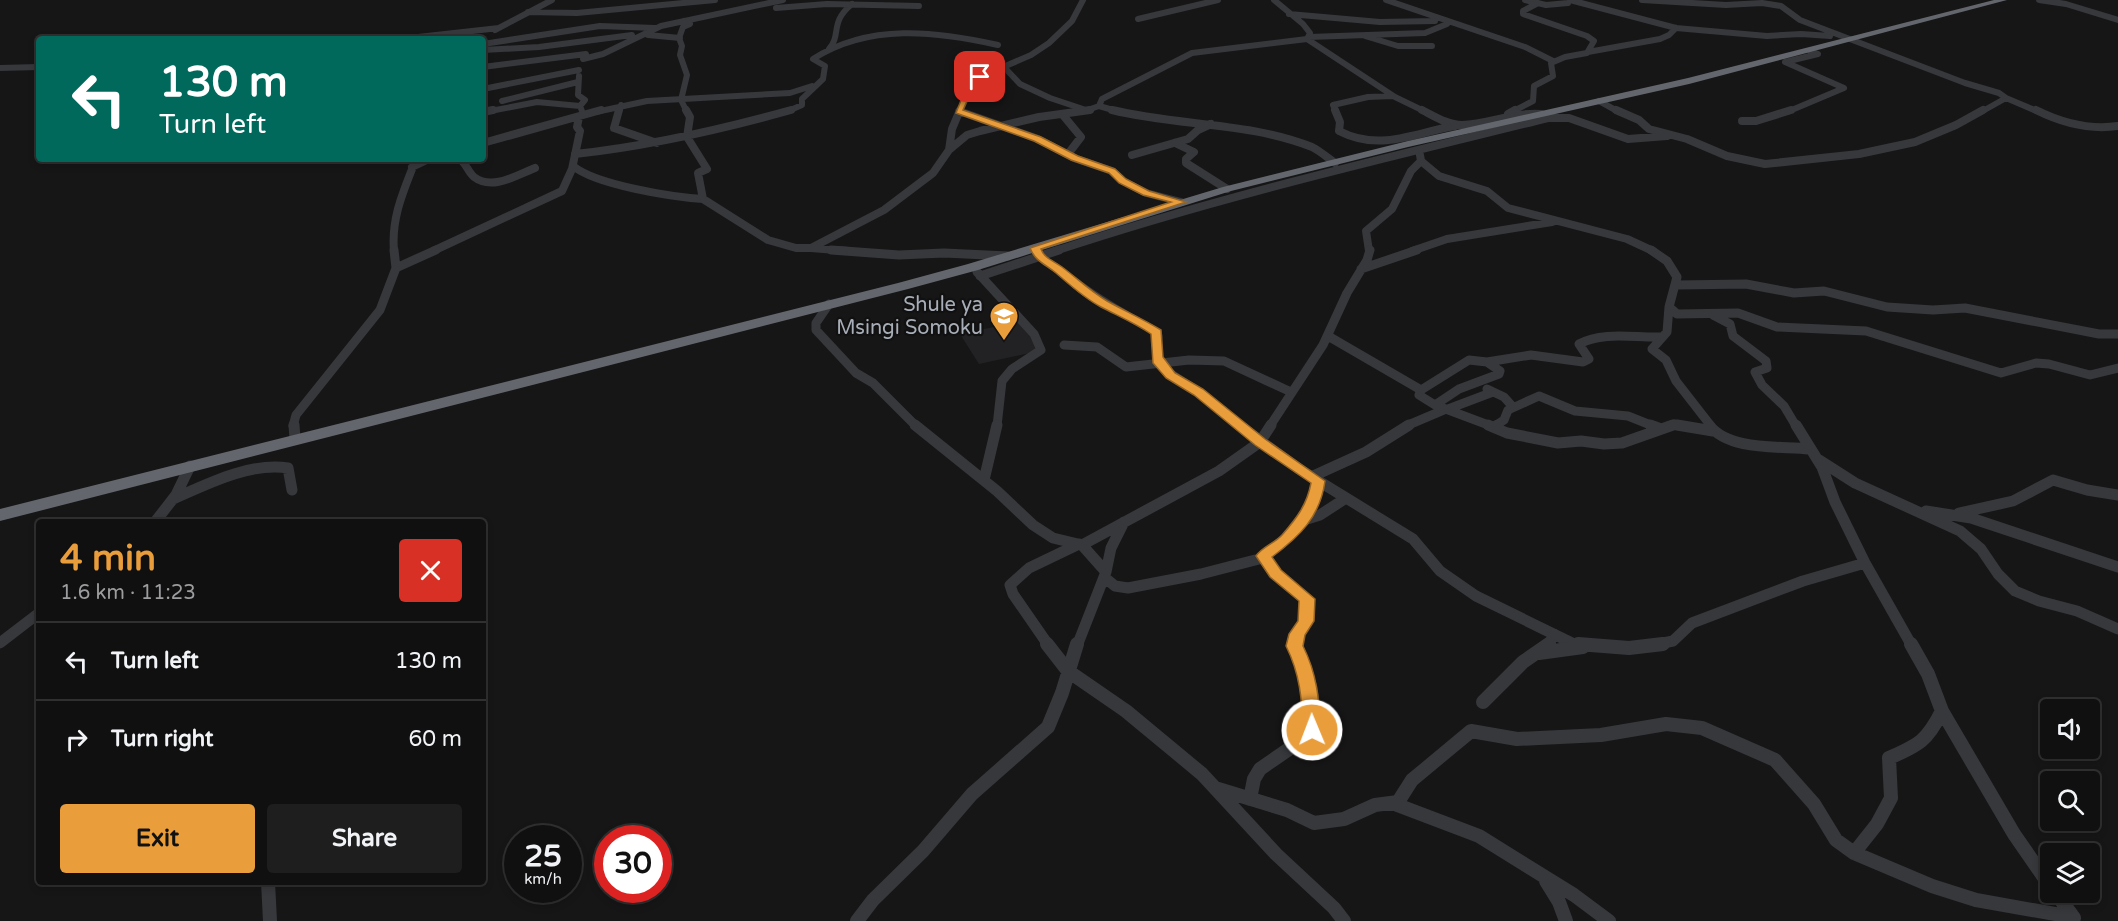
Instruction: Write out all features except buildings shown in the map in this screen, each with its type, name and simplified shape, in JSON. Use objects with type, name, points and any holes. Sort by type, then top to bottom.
[{"type":"highway","points":[[0,515],[829,304],[976,271],[1008,256],[1036,252],[1181,202],[1227,189],[1410,148],[1545,113],[1810,51],[1844,38],[2003,0]]},
{"type":"street","points":[[486,39],[499,28],[552,0]]},
{"type":"street","points":[[528,12],[575,13],[669,8],[715,0]]},
{"type":"street","points":[[486,50],[539,47],[647,31],[783,0]]},
{"type":"street","points":[[949,150],[950,135],[972,83],[1040,50],[1072,21],[1083,0]]},
{"type":"street","points":[[1138,19],[1218,0]]},
{"type":"street","points":[[1274,0],[1303,24],[1310,33],[1308,38]]},
{"type":"street","points":[[1386,0],[1529,49],[1553,61],[1587,52],[1660,39],[1669,35],[1676,28]]},
{"type":"street","points":[[1525,0],[1538,3],[1569,1],[1676,28],[1767,36],[1801,34],[1844,38]]},
{"type":"street","points":[[1642,0],[1726,5],[1762,3]]},
{"type":"street","points":[[1741,0],[1781,6],[1792,16]]},
{"type":"street","points":[[2039,0],[2067,4],[2118,20]]},
{"type":"street","points":[[758,6],[759,8],[771,6],[774,9],[801,3],[878,2],[896,6],[919,6]]},
{"type":"street","points":[[1538,3],[1523,11],[1523,14],[1591,37],[1594,41],[1587,52]]},
{"type":"street","points":[[1754,3],[1965,83],[1999,93],[2017,106],[2097,128],[2118,126]]},
{"type":"street","points":[[829,49],[835,42],[836,22],[842,12],[852,4]]},
{"type":"street","points":[[657,29],[669,8]]},
{"type":"street","points":[[575,13],[580,20],[612,16],[603,11]]},
{"type":"street","points":[[1289,14],[1366,21],[1448,22]]},
{"type":"street","points":[[584,21],[593,23],[593,27]]},
{"type":"street","points":[[684,21],[690,24],[682,27],[683,32],[680,38],[682,46],[680,55],[687,73],[681,100],[690,117],[687,137],[707,169],[698,173],[703,199]]},
{"type":"street","points":[[1099,106],[1100,101],[1120,87],[1197,51],[1308,38],[1425,33],[1442,25],[1456,24]]},
{"type":"street","points":[[486,42],[593,27],[657,29],[671,39],[680,38]]},
{"type":"street","points":[[435,36],[499,28]]},
{"type":"street","points":[[486,67],[601,55],[657,29]]},
{"type":"street","points":[[641,36],[647,31]]},
{"type":"street","points":[[575,154],[687,137],[750,123],[792,110],[802,105],[802,99],[823,79],[825,66],[813,59],[829,49],[870,36],[927,33],[955,35],[998,45]]},
{"type":"street","points":[[1362,35],[1390,45],[1416,48],[1432,46]]},
{"type":"street","points":[[1308,38],[1393,96],[1448,124]]},
{"type":"street","points":[[396,268],[560,192],[568,181],[573,166],[580,132],[577,127],[581,117],[580,106],[585,100],[578,95],[579,70],[592,40]]},
{"type":"street","points":[[1742,121],[1756,121],[1802,107],[1844,88],[1785,62],[1818,54],[1810,51]]},
{"type":"street","points":[[1545,113],[1533,101],[1534,86],[1552,77],[1550,65],[1553,61]]},
{"type":"street","points":[[0,68],[36,67]]},
{"type":"street","points":[[1004,67],[1012,72],[1016,81],[1055,102],[1088,111],[1099,106],[1115,111]]},
{"type":"street","points":[[486,87],[579,70]]},
{"type":"street","points":[[493,103],[578,82]]},
{"type":"street","points":[[790,93],[816,84]]},
{"type":"street","points":[[486,142],[621,105],[656,100],[790,93],[797,94],[802,99]]},
{"type":"street","points":[[1393,96],[1365,98],[1333,105],[1340,122],[1339,131],[1347,136],[1378,143],[1448,124],[1461,125],[1545,113]]},
{"type":"street","points":[[1599,101],[1639,120],[1649,129],[1679,137],[1721,154],[1765,164],[1863,153],[1915,142],[1961,123],[2006,98]]},
{"type":"street","points":[[1501,118],[1533,101]]},
{"type":"street","points":[[486,111],[531,102],[554,102],[580,106]]},
{"type":"street","points":[[621,105],[614,128],[657,143]]},
{"type":"street","points":[[959,111],[1038,139],[1068,154],[1112,171],[1123,181],[1141,191],[1181,202]]},
{"type":"street","points":[[811,248],[899,200],[933,173],[949,150],[967,135],[1062,114],[1115,111],[1214,124],[1274,136],[1310,147],[1335,163]]},
{"type":"street","points":[[1062,114],[1081,137],[1068,154]]},
{"type":"street","points":[[976,271],[1154,218],[1410,148],[1555,117],[1569,118],[1628,139],[1679,137]]},
{"type":"street","points":[[1132,155],[1191,137],[1198,130],[1214,124]]},
{"type":"street","points":[[1175,143],[1194,152],[1186,159],[1186,163],[1227,189]]},
{"type":"street","points":[[1410,148],[1420,155],[1421,161],[1438,176],[1491,193],[1508,208],[1521,228]]},
{"type":"street","points":[[1344,921],[1334,908],[1276,854],[1202,774],[1126,711],[1068,671],[1012,594],[1010,585],[1029,567],[1080,545],[1204,480],[1246,454],[1260,442],[1328,336],[1370,249],[1366,231],[1373,222],[1392,209],[1410,172],[1421,161]]},
{"type":"street","points":[[464,162],[474,176],[493,183],[535,168]]},
{"type":"street","points":[[295,439],[293,427],[296,415],[373,321],[386,298],[396,268],[393,236],[396,209],[414,163]]},
{"type":"street","points":[[573,166],[589,177],[605,179],[646,193],[703,199],[773,242],[796,248],[899,255],[944,253],[1008,256]]},
{"type":"street","points":[[1508,208],[1609,234],[1657,254],[1675,270],[1677,285],[1669,307],[1667,332],[1652,349],[1666,360],[1676,381],[1713,431]]},
{"type":"street","points":[[1360,269],[1448,239],[1556,221]]},
{"type":"street","points":[[1036,252],[1104,304],[1153,330],[1158,336],[1160,363],[1171,375],[1199,392],[1260,442],[1413,540],[1446,577],[1476,596],[1574,644],[1629,648],[1666,644],[1673,641],[1692,623],[1803,581],[1865,563]]},
{"type":"street","points":[[976,271],[987,280],[1016,317],[1034,334],[1041,351],[1012,369],[1002,381],[999,416],[984,480]]},
{"type":"street","points":[[1677,285],[1746,284],[1794,293],[1824,291],[1887,307],[1918,310],[1965,308],[2099,334],[2118,334]]},
{"type":"street","points":[[829,304],[816,323],[816,330],[856,373],[873,383],[919,429],[984,480],[1044,533],[1080,545],[1115,586],[1128,588],[1201,574],[1251,562],[1264,556],[1287,538],[1304,520],[1316,498],[1315,479]]},
{"type":"street","points":[[1669,307],[1673,312],[1684,315],[1738,313],[1777,327],[1875,333],[1977,368],[2005,374],[2032,363],[2049,364],[2089,375],[2118,368]]},
{"type":"street","points":[[1709,313],[1730,324],[1733,336],[1766,361],[1767,368],[1755,372],[1758,378],[1784,406],[1813,453],[1865,563],[1929,674],[1942,711],[2013,834],[2040,872]]},
{"type":"street","points":[[1328,336],[1421,390]]},
{"type":"street","points":[[1661,338],[1619,337],[1585,340],[1579,344],[1588,356],[1588,359],[1583,362],[1531,355],[1487,362],[1467,361],[1421,390],[1419,395],[1435,405],[1511,434],[1558,443],[1581,441],[1604,444],[1631,441],[1677,424],[1713,431],[1743,443],[1813,453],[1855,483],[1920,511],[1971,539],[1981,549],[1998,574],[2015,591],[2112,626],[2118,634]]},
{"type":"street","points":[[1064,345],[1095,346],[1105,350],[1118,364],[1126,367],[1189,360],[1224,361],[1292,392]]},
{"type":"street","points":[[1435,405],[1459,389],[1500,373],[1487,362]]},
{"type":"street","points":[[1474,383],[1504,397],[1513,407]]},
{"type":"street","points":[[1315,479],[1366,452],[1408,425],[1493,392]]},
{"type":"street","points":[[1494,427],[1504,420],[1508,410],[1539,396],[1575,411],[1628,416],[1661,429]]},
{"type":"street","points":[[157,519],[173,499],[190,466]]},
{"type":"street","points":[[173,499],[220,480],[278,466],[288,468],[292,490]]},
{"type":"street","points":[[1957,514],[2013,501],[2053,480],[2086,490],[2118,495]]},
{"type":"street","points":[[1304,520],[1320,515],[1346,498]]},
{"type":"street","points":[[1920,511],[1957,514],[1996,525],[2118,567]]},
{"type":"street","points":[[857,921],[873,900],[923,851],[972,794],[1048,727],[1084,622],[1105,575],[1111,548],[1124,522]]},
{"type":"street","points":[[1250,799],[1260,768],[1267,761],[1307,736],[1313,724],[1310,687],[1304,664],[1294,646],[1306,621],[1307,599],[1275,573],[1264,556]]},
{"type":"street","points":[[0,643],[36,615]]},
{"type":"street","points":[[1483,702],[1518,667],[1548,646],[1554,634]]},
{"type":"street","points":[[1538,653],[1586,646]]},
{"type":"street","points":[[1854,853],[1865,843],[1892,794],[1888,769],[1889,758],[1908,751],[1928,739],[1942,711]]},
{"type":"street","points":[[1215,788],[1287,810],[1314,823],[1323,823],[1344,819],[1375,806],[1398,802],[1413,780],[1471,731],[1517,740],[1601,735],[1634,728],[1681,724],[1702,728],[1775,760],[1814,804],[1836,840],[1854,853],[1932,886],[1977,900],[2074,919]]},
{"type":"street","points":[[1391,803],[1479,836],[1609,921]]},
{"type":"street","points":[[1540,874],[1551,886],[1566,921]]},
{"type":"street","points":[[268,885],[270,921]]},
{"type":"street","points":[[2063,903],[2074,919]]},
{"type":"shaded area","points":[[1023,321],[1044,350],[979,364],[960,334]]},
{"type":"place","name":"Shule ya Msingi Somoku","points":[[1004,342]]},
{"type":"route","points":[[980,77],[971,85],[959,111],[1038,139],[1074,158],[1112,171],[1123,181],[1141,191],[1181,202],[1035,248],[1038,256],[1060,271],[1065,278],[1104,304],[1135,318],[1157,333],[1159,343],[1157,357],[1171,375],[1199,392],[1260,442],[1318,481],[1316,498],[1309,508],[1307,517],[1276,548],[1264,556],[1275,573],[1307,599],[1306,621],[1294,641],[1294,646],[1304,664],[1306,679],[1310,687],[1312,730]]}]
